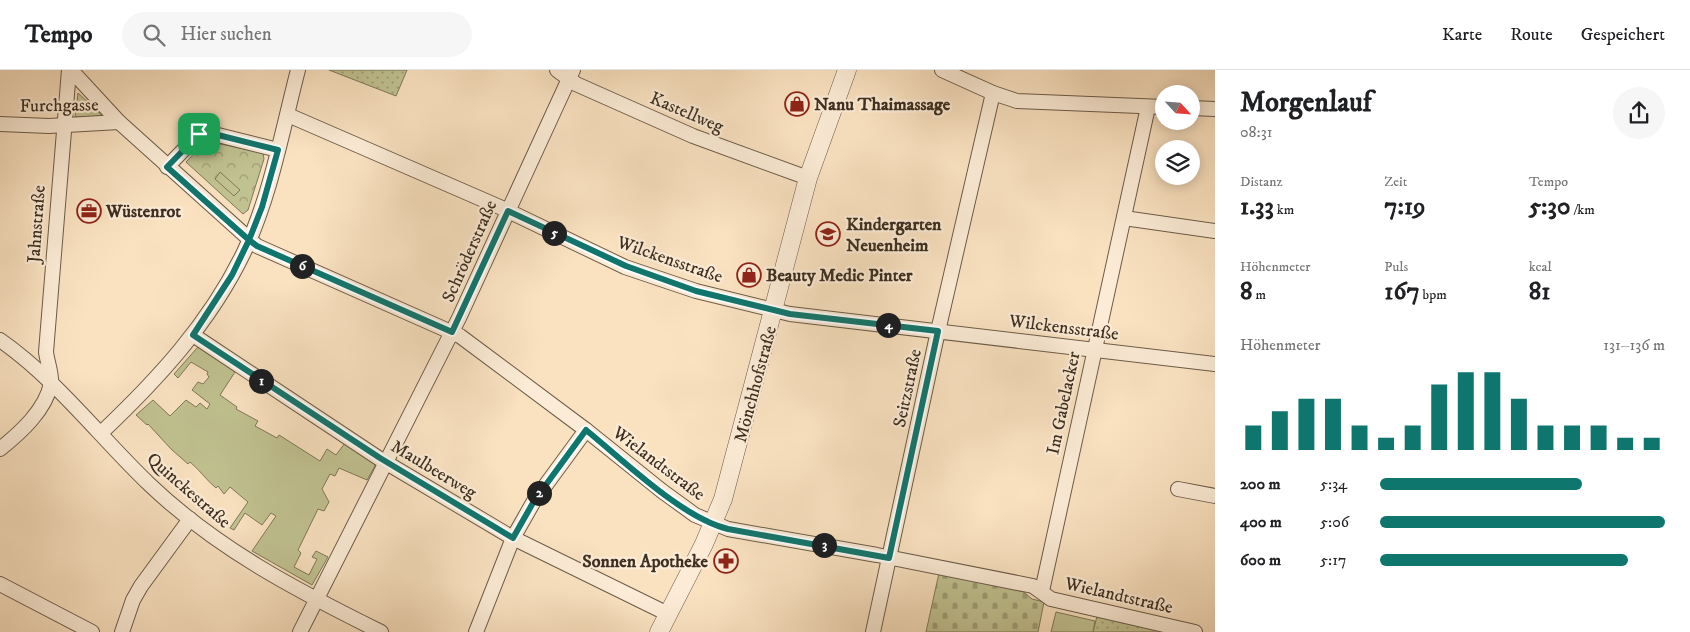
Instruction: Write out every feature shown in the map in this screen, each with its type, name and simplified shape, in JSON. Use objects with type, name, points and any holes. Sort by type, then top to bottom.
[{"type":"street","name":"Wielandtstraße","points":[[70,70],[119,122],[257,246],[452,332],[586,430],[662,491],[713,524],[728,529],[1033,586],[1051,599],[1194,632]]},
{"type":"street","name":"Jahnstraße","points":[[51,382],[46,352],[62,125],[70,70]]},
{"type":"street","points":[[101,433],[154,382],[193,335],[232,275],[262,207],[288,115],[298,70]]},
{"type":"street","name":"Kastellweg","points":[[557,70],[571,74],[693,136],[808,178]]},
{"type":"street","name":"Mönchhofstraße","points":[[659,632],[713,524],[729,481],[808,178],[847,70]]},
{"type":"street","points":[[942,70],[1007,99],[1030,102],[1155,107]]},
{"type":"street","name":"Schröderstraße","points":[[300,632],[452,332],[571,74]]},
{"type":"street","name":"Seitzstraße","points":[[873,632],[938,331],[993,93]]},
{"type":"street","name":"Im Gabelacker","points":[[1042,591],[1148,107]]},
{"type":"street","points":[[1200,108],[1215,109]]},
{"type":"street","name":"Wilckensstraße","points":[[288,115],[508,211],[626,266],[696,291],[774,311],[1215,364]]},
{"type":"street","name":"Furchgasse","points":[[0,124],[62,125],[119,122]]},
{"type":"street","points":[[167,167],[199,134],[210,133],[278,150]]},
{"type":"street","points":[[1124,218],[1215,231]]},
{"type":"street","name":"Maulbeerweg","points":[[193,335],[386,462],[513,538],[668,614]]},
{"type":"street","name":"Quinckestraße","points":[[0,340],[51,382],[150,484],[190,519],[236,554],[316,600],[381,632]]},
{"type":"street","points":[[0,449],[29,422],[46,396],[51,382]]},
{"type":"street","points":[[476,632],[513,538],[534,501],[586,430]]},
{"type":"street","points":[[1178,490],[1215,496]]},
{"type":"street","points":[[122,632],[133,600],[141,586],[190,519]]},
{"type":"street","points":[[0,584],[92,632]]},
{"type":"green space","points":[[329,70],[407,70],[396,96]]},
{"type":"green space","points":[[78,93],[105,118],[75,117]]},
{"type":"green space","points":[[206,141],[263,153],[264,159],[248,210],[243,214],[186,162]]},
{"type":"green space","points":[[220,172],[240,190],[234,196],[215,179]]},
{"type":"green space","points":[[198,347],[235,372],[220,395],[237,407],[236,409],[258,421],[255,426],[277,438],[279,435],[320,461],[327,449],[336,455],[345,443],[374,463],[375,466],[367,480],[339,468],[335,476],[330,474],[322,489],[329,502],[324,511],[318,509],[298,550],[301,553],[294,567],[309,575],[317,559],[312,557],[316,551],[328,557],[312,585],[252,551],[276,516],[271,513],[262,525],[245,513],[234,530],[230,528],[248,502],[230,487],[224,494],[218,486],[216,488],[194,465],[190,462],[188,464],[148,424],[136,415],[153,400],[170,416],[186,400],[196,407],[200,403],[207,409],[210,404],[192,390],[198,382],[203,384],[209,377],[208,372],[191,362],[178,378],[174,374]]},
{"type":"green space","points":[[939,573],[1024,592],[1032,599],[1044,602],[1038,632],[926,632]]},
{"type":"green space","points":[[1056,612],[1095,621],[1093,632],[1051,632]]},
{"type":"green space","points":[[1097,616],[1170,632],[1093,632]]},
{"type":"place","name":"Nanu Thaimassage","points":[[797,104]]},
{"type":"place","name":"Wüstenrot","points":[[89,211]]},
{"type":"place","name":"Kindergarten Neuenheim","points":[[828,234]]},
{"type":"place","name":"Beauty Medic Pinter","points":[[749,275]]},
{"type":"place","name":"Sonnen Apotheke","points":[[726,561]]},
{"type":"route","points":[[199,134],[167,167],[249,240],[232,275],[193,335],[380,458],[513,538],[534,501],[586,430],[662,491],[693,513],[713,524],[728,529],[889,558],[938,331],[790,314],[696,291],[626,266],[508,211],[452,332],[257,246],[249,240],[262,207],[278,150],[210,133],[199,134]]}]
